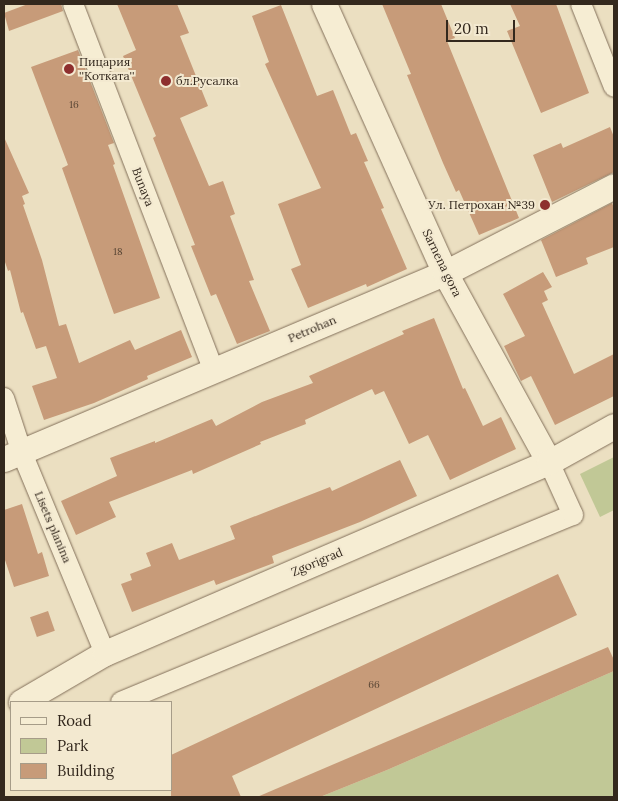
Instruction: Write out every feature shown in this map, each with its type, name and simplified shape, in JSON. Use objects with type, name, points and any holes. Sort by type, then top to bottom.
[{"type":"street","name":"Bunaya","points":[[73,4],[214,371]]},
{"type":"street","name":"Sarnena gora","points":[[324,4],[445,273],[549,462]]},
{"type":"street","points":[[581,4],[614,87]]},
{"type":"street","name":"Petrohan","points":[[13,456],[445,273],[614,186]]},
{"type":"street","name":"Lisets planina","points":[[4,398],[13,456],[106,653]]},
{"type":"street","name":"Zgorigrad","points":[[23,701],[106,653],[549,462],[614,426]]},
{"type":"street","points":[[123,701],[573,516],[549,462]]},
{"type":"green space","points":[[614,457],[614,510],[600,517],[580,474]]},
{"type":"green space","points":[[614,671],[614,797],[320,797],[387,770]]},
{"type":"building","points":[[28,4],[61,4],[63,11],[9,31],[4,13]]},
{"type":"building","points":[[117,4],[177,4],[189,33],[180,36],[208,106],[180,118],[209,186],[223,181],[235,214],[230,216],[254,280],[249,281],[270,331],[237,344],[216,294],[211,296],[191,246],[195,245],[153,138],[156,136],[123,56],[136,50]]},
{"type":"building","points":[[382,4],[441,4],[455,38],[447,41],[519,218],[479,235],[459,190],[456,192],[443,163],[407,75],[411,74]]},
{"type":"building","points":[[510,4],[556,4],[589,93],[541,113],[507,31],[520,26]]},
{"type":"building","points":[[281,5],[317,96],[333,90],[351,135],[356,133],[368,161],[364,162],[384,208],[381,209],[407,269],[367,287],[366,284],[308,308],[291,269],[301,265],[278,204],[321,188],[265,64],[269,62],[252,16]]},
{"type":"building","points":[[78,50],[114,143],[108,145],[115,164],[113,165],[160,298],[114,314],[62,168],[68,165],[31,67]]},
{"type":"building","points":[[610,127],[614,137],[614,172],[552,202],[533,155],[561,143],[563,148]]},
{"type":"building","points":[[4,137],[29,193],[22,196],[25,204],[23,205],[42,260],[59,326],[66,324],[79,363],[130,340],[135,350],[181,330],[192,357],[147,376],[148,379],[94,403],[44,420],[32,386],[57,378],[46,346],[36,349],[23,312],[21,313],[10,270],[8,271],[4,259]]},
{"type":"building","points":[[612,203],[614,208],[614,247],[586,258],[588,264],[556,277],[541,240]]},
{"type":"building","points":[[543,272],[552,287],[544,291],[548,300],[542,303],[574,374],[614,354],[614,396],[555,425],[531,376],[521,381],[504,346],[525,336],[503,294]]},
{"type":"building","points":[[434,318],[463,389],[465,388],[483,426],[501,417],[516,449],[450,480],[428,435],[409,444],[384,391],[375,395],[372,389],[305,420],[306,424],[260,442],[261,444],[193,474],[192,470],[109,502],[116,517],[76,535],[61,501],[117,476],[110,458],[155,441],[155,443],[212,419],[216,426],[262,402],[313,383],[309,376],[404,334],[402,331]]},
{"type":"building","points":[[400,460],[417,496],[360,522],[272,556],[274,563],[216,585],[214,580],[132,612],[121,584],[132,580],[130,574],[151,566],[146,553],[172,543],[179,560],[235,539],[230,526],[330,487],[332,491]]},
{"type":"building","points":[[22,504],[38,554],[42,552],[49,576],[14,587],[4,557],[4,510]]},
{"type":"building","points":[[558,574],[577,615],[232,776],[241,797],[171,797],[172,755]]},
{"type":"building","points":[[48,611],[55,631],[37,637],[30,617]]},
{"type":"building","points":[[608,647],[614,660],[614,671],[387,770],[320,797],[257,797]]},
{"type":"place","name":"Пицария ''Котката''","points":[[69,69]]},
{"type":"place","name":"бл.Русалка","points":[[166,81]]},
{"type":"place","name":"Ул. Петрохан №39","points":[[545,205]]}]
